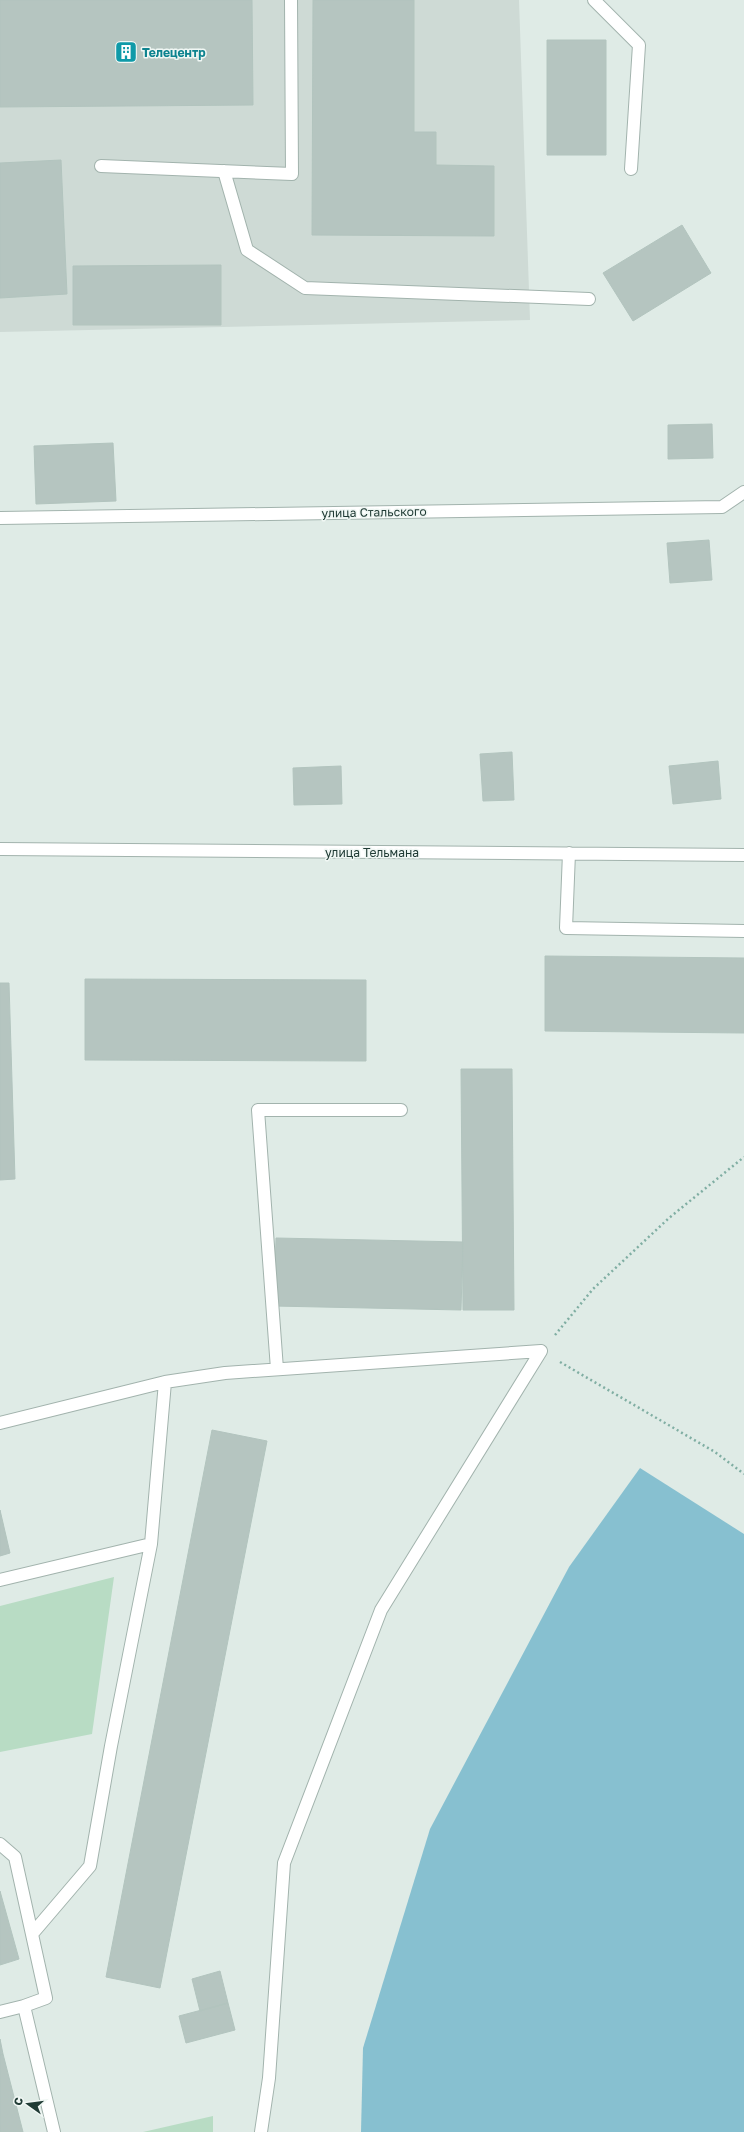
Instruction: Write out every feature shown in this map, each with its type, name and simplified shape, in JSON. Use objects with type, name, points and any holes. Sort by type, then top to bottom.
[{"type":"street","points":[[101,166],[292,174],[291,0]]},
{"type":"street","points":[[594,0],[639,45],[631,169]]},
{"type":"street","points":[[224,171],[247,250],[305,288],[589,299]]},
{"type":"street","name":"улица Стальского","points":[[0,518],[722,507],[744,492]]},
{"type":"street","name":"улица Тельмана","points":[[0,849],[744,855]]},
{"type":"street","points":[[569,853],[566,928],[744,931]]},
{"type":"street","points":[[277,1370],[258,1110],[401,1110]]},
{"type":"street","points":[[0,1423],[165,1382],[225,1373],[541,1351]]},
{"type":"street","points":[[261,2132],[268,2078],[284,1863],[381,1610],[541,1351]]},
{"type":"street","points":[[32,1934],[90,1866],[111,1746],[151,1544],[165,1382]]},
{"type":"street","points":[[0,1580],[151,1544]]},
{"type":"street","points":[[0,1844],[14,1857],[46,1998],[24,2006],[0,2012]]},
{"type":"street","points":[[24,2006],[54,2132]]},
{"type":"path","points":[[744,1157],[669,1218],[593,1289],[541,1351],[715,1452],[744,1474]]},
{"type":"shaded area","points":[[0,0],[519,0],[530,320],[0,332]]},
{"type":"green space","points":[[114,1577],[92,1734],[0,1752],[0,1606]]},
{"type":"green space","points":[[213,2116],[213,2132],[143,2132]]},
{"type":"water","points":[[640,1468],[744,1534],[744,2132],[361,2132],[363,2048],[430,1829],[569,1567]]},
{"type":"building","name":"Телецентр","points":[[0,0],[252,0],[253,105],[0,107]]},
{"type":"building","points":[[313,0],[414,0],[414,132],[436,132],[436,165],[494,166],[494,236],[312,235]]},
{"type":"building","points":[[547,40],[606,40],[606,155],[547,155]]},
{"type":"building","points":[[61,160],[67,294],[0,298],[0,163]]},
{"type":"building","points":[[682,225],[711,273],[633,321],[603,273]]},
{"type":"building","points":[[221,265],[221,325],[73,325],[73,266]]},
{"type":"building","points":[[712,424],[713,458],[668,459],[668,425]]},
{"type":"building","points":[[113,443],[116,501],[36,504],[34,446]]},
{"type":"building","points":[[709,540],[712,580],[670,583],[667,543]]},
{"type":"building","points":[[512,752],[514,800],[483,801],[480,754]]},
{"type":"building","points":[[718,761],[721,799],[673,804],[669,766]]},
{"type":"building","points":[[341,766],[342,804],[294,805],[293,768]]},
{"type":"building","points":[[545,956],[744,958],[744,1033],[545,1031]]},
{"type":"building","points":[[85,979],[366,980],[366,1061],[85,1060]]},
{"type":"building","points":[[0,983],[9,983],[15,1179],[0,1180]]},
{"type":"building","points":[[461,1069],[512,1069],[514,1310],[463,1310]]},
{"type":"building","points":[[276,1238],[463,1242],[461,1310],[274,1306]]},
{"type":"building","points":[[212,1430],[267,1441],[160,1988],[106,1977]]},
{"type":"building","points":[[0,1510],[10,1553],[0,1556]]},
{"type":"building","points":[[0,1891],[19,1959],[0,1965]]},
{"type":"building","points":[[220,1971],[228,2003],[200,2011],[192,1979]]},
{"type":"building","points":[[228,2003],[235,2030],[186,2043],[179,2016]]},
{"type":"building","points":[[0,2039],[3,2054],[0,2055]]},
{"type":"building","points":[[3,2054],[23,2132],[0,2132],[0,2055]]},
{"type":"place","name":"Телецентр","points":[[126,52]]}]
